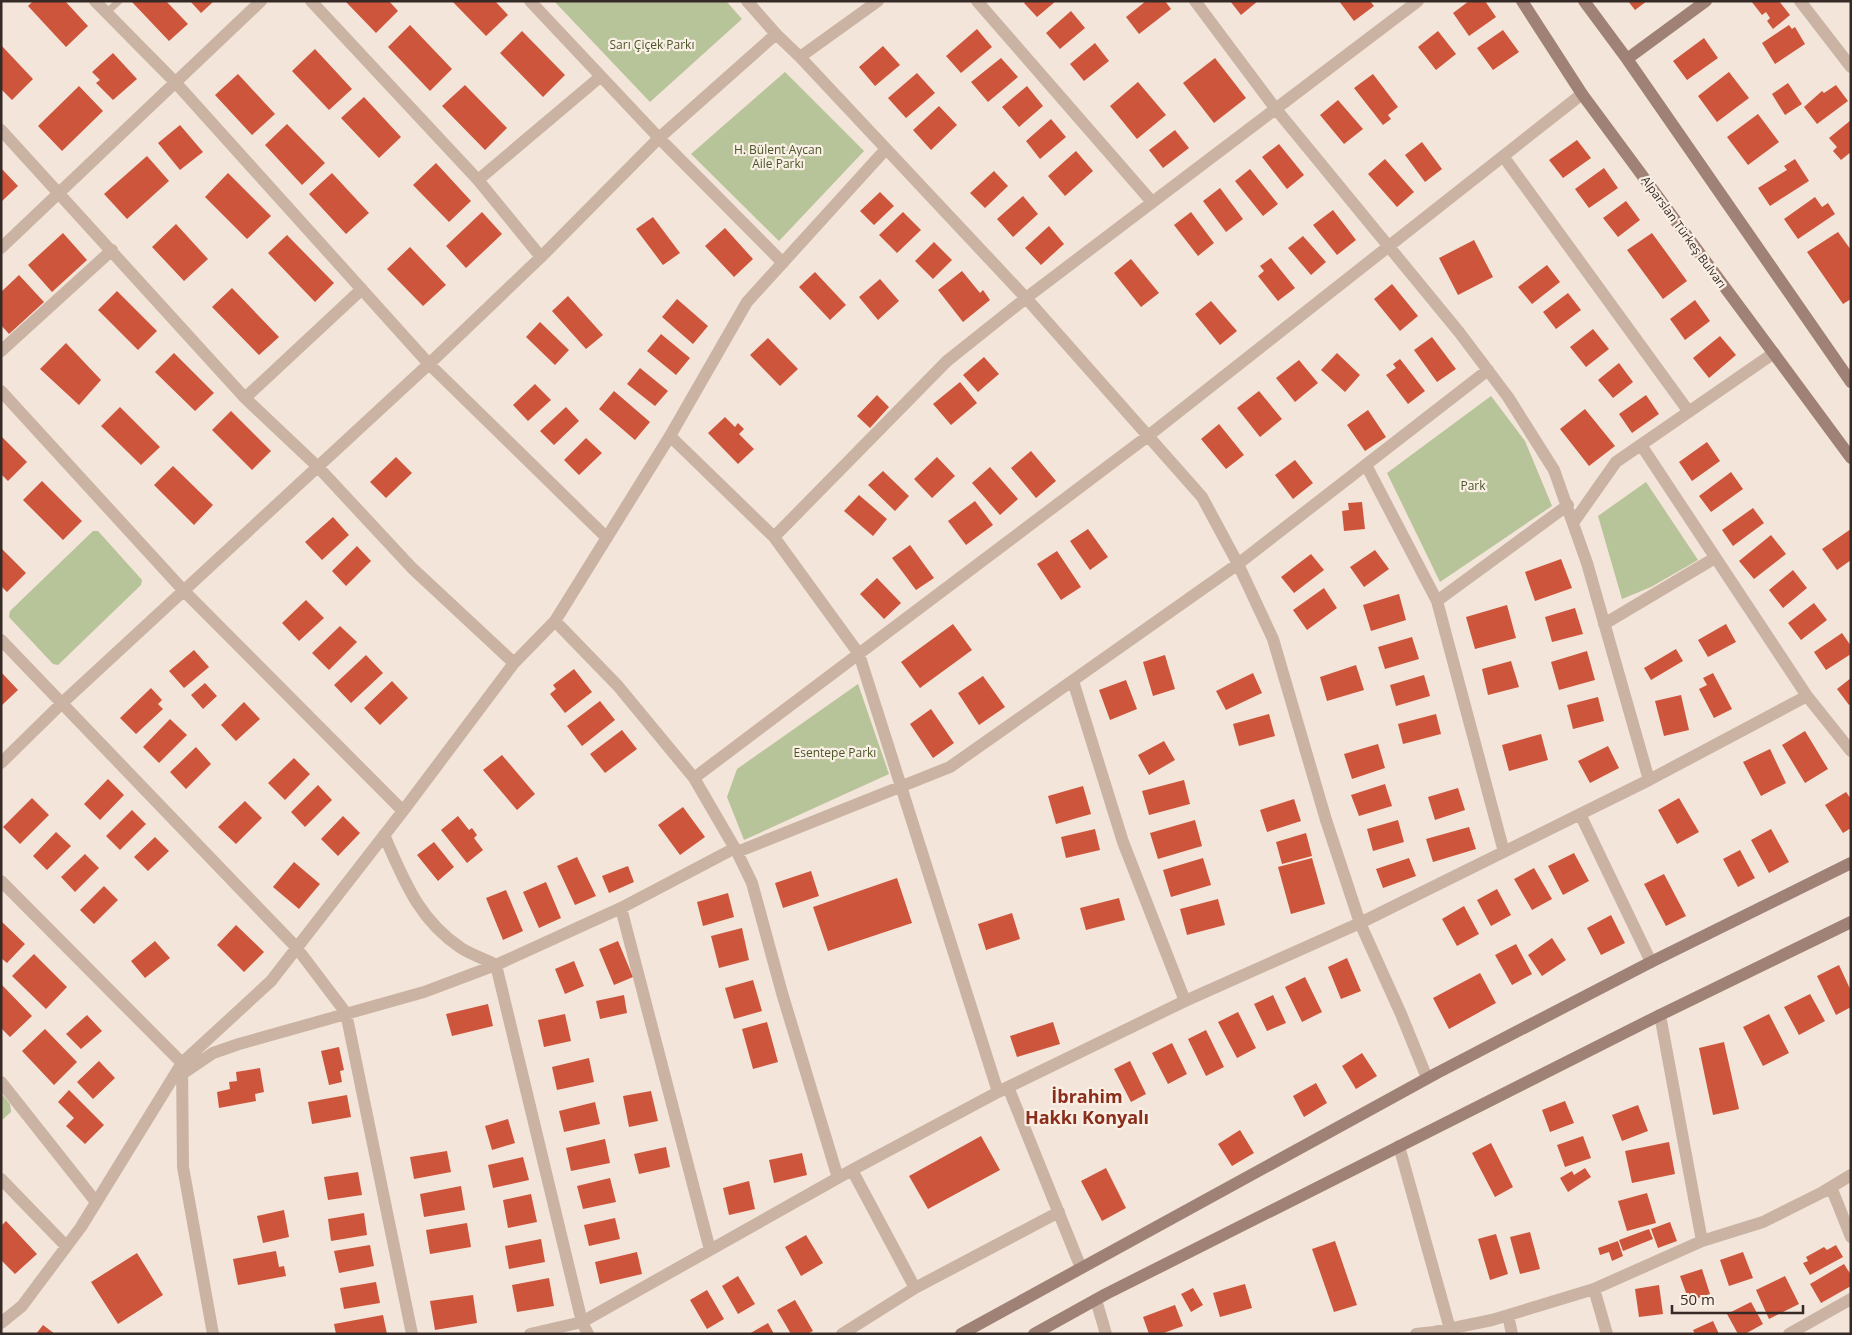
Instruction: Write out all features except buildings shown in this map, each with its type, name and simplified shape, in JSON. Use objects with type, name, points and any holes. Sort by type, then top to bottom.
[{"type":"street","points":[[95,1],[175,82],[429,364],[607,538]]},
{"type":"street","points":[[1,248],[261,1]]},
{"type":"street","points":[[311,1],[478,180],[541,257]]},
{"type":"street","points":[[530,1],[600,77],[783,263]]},
{"type":"street","points":[[747,1],[1026,298],[1202,497],[1238,564],[1272,639],[1326,820],[1360,923],[1401,1014],[1427,1078]]},
{"type":"street","points":[[800,57],[878,1]]},
{"type":"street","points":[[977,1],[1152,202]]},
{"type":"street","points":[[1195,1],[1275,108],[1459,332],[1508,397],[1554,470],[1568,505],[1649,780]]},
{"type":"street","points":[[774,537],[947,361],[1026,298],[1418,1]]},
{"type":"street","name":"Alparslan Türkeş Bulvarı","points":[[1522,1],[1582,94],[1851,458]]},
{"type":"street","points":[[1584,1],[1627,59],[1851,382]]},
{"type":"street","points":[[1627,59],[1706,1]]},
{"type":"street","points":[[1800,1],[1851,67]]},
{"type":"street","points":[[1,763],[61,704],[429,364],[541,257],[659,138],[776,34]]},
{"type":"street","points":[[478,180],[600,77]]},
{"type":"street","points":[[694,778],[1148,436],[1582,94]]},
{"type":"street","points":[[1,130],[60,192],[245,398],[318,467],[412,568],[514,663]]},
{"type":"street","points":[[1,1322],[22,1306],[66,1246],[182,1069],[270,981],[384,835],[514,663],[555,621],[670,436],[747,302],[886,148]]},
{"type":"street","points":[[1503,156],[1689,412]]},
{"type":"street","points":[[1,351],[112,250]]},
{"type":"street","points":[[245,398],[362,289]]},
{"type":"street","points":[[1573,523],[1616,462],[1774,353]]},
{"type":"street","points":[[182,1069],[213,1053],[239,1044],[424,992],[496,964],[621,908],[736,850],[950,767],[1238,564],[1488,370]]},
{"type":"street","points":[[1,391],[184,591],[403,810]]},
{"type":"street","points":[[670,436],[774,537],[859,654],[1003,1090],[1059,1212],[1081,1268]]},
{"type":"street","points":[[1641,445],[1807,696],[1851,751]]},
{"type":"street","points":[[1366,465],[1437,601],[1504,852]]},
{"type":"street","points":[[1437,601],[1568,505]]},
{"type":"street","points":[[1604,624],[1715,558]]},
{"type":"street","points":[[555,621],[618,686],[694,778],[736,850],[752,883],[782,993],[838,1178]]},
{"type":"street","points":[[1,640],[296,947],[346,1013],[412,1334]]},
{"type":"street","points":[[1073,681],[1123,842],[1185,1002]]},
{"type":"street","points":[[530,1334],[582,1322],[852,1170],[1003,1090],[1185,1002],[1360,923],[1649,780],[1807,696]]},
{"type":"street","points":[[1580,814],[1651,962]]},
{"type":"street","points":[[384,835],[403,879],[421,909],[461,948],[496,964]]},
{"type":"street","points":[[961,1334],[1427,1078],[1651,962],[1851,863]]},
{"type":"street","points":[[1,881],[182,1069],[183,1167],[213,1334]]},
{"type":"street","points":[[621,908],[710,1250]]},
{"type":"street","points":[[1034,1334],[1096,1300],[1399,1146],[1851,922]]},
{"type":"street","points":[[496,964],[582,1322],[588,1334]]},
{"type":"street","points":[[1660,1015],[1702,1241]]},
{"type":"street","points":[[1,1082],[96,1202]]},
{"type":"street","points":[[1399,1146],[1450,1329]]},
{"type":"street","points":[[852,1170],[915,1288]]},
{"type":"street","points":[[1416,1334],[1450,1329],[1508,1315],[1594,1288],[1702,1241],[1763,1222],[1831,1188],[1851,1175]]},
{"type":"street","points":[[1,1179],[66,1246]]},
{"type":"street","points":[[1831,1188],[1851,1237]]},
{"type":"street","points":[[842,1334],[915,1288],[1059,1212]]},
{"type":"street","points":[[1594,1288],[1607,1334]]},
{"type":"street","points":[[1789,1334],[1851,1299]]},
{"type":"street","points":[[1096,1300],[1106,1334]]},
{"type":"street","points":[[1508,1315],[1512,1334]]},
{"type":"lane","points":[[106,13],[119,1]]},
{"type":"green space","name":"Sarı Çiçek Parkı","points":[[554,1],[726,1],[742,19],[650,102]]},
{"type":"green space","name":"H. Bülent Aycan Aile Parkı","points":[[785,72],[864,151],[779,241],[691,154]]},
{"type":"green space","name":"Park","points":[[1491,396],[1525,441],[1552,506],[1440,582],[1387,473]]},
{"type":"green space","points":[[1646,482],[1698,560],[1651,587],[1622,599],[1598,516]]},
{"type":"green space","points":[[93,531],[98,531],[142,580],[141,585],[58,665],[53,664],[9,617],[10,611]]},
{"type":"green space","name":"Esentepe Parkı","points":[[858,684],[889,774],[744,840],[727,797],[737,769]]},
{"type":"green space","points":[[1,1093],[10,1104],[11,1112],[1,1121]]},
{"type":"district","name":"İbrahim Hakkı Konyalı","points":[[1087,1106]]}]
